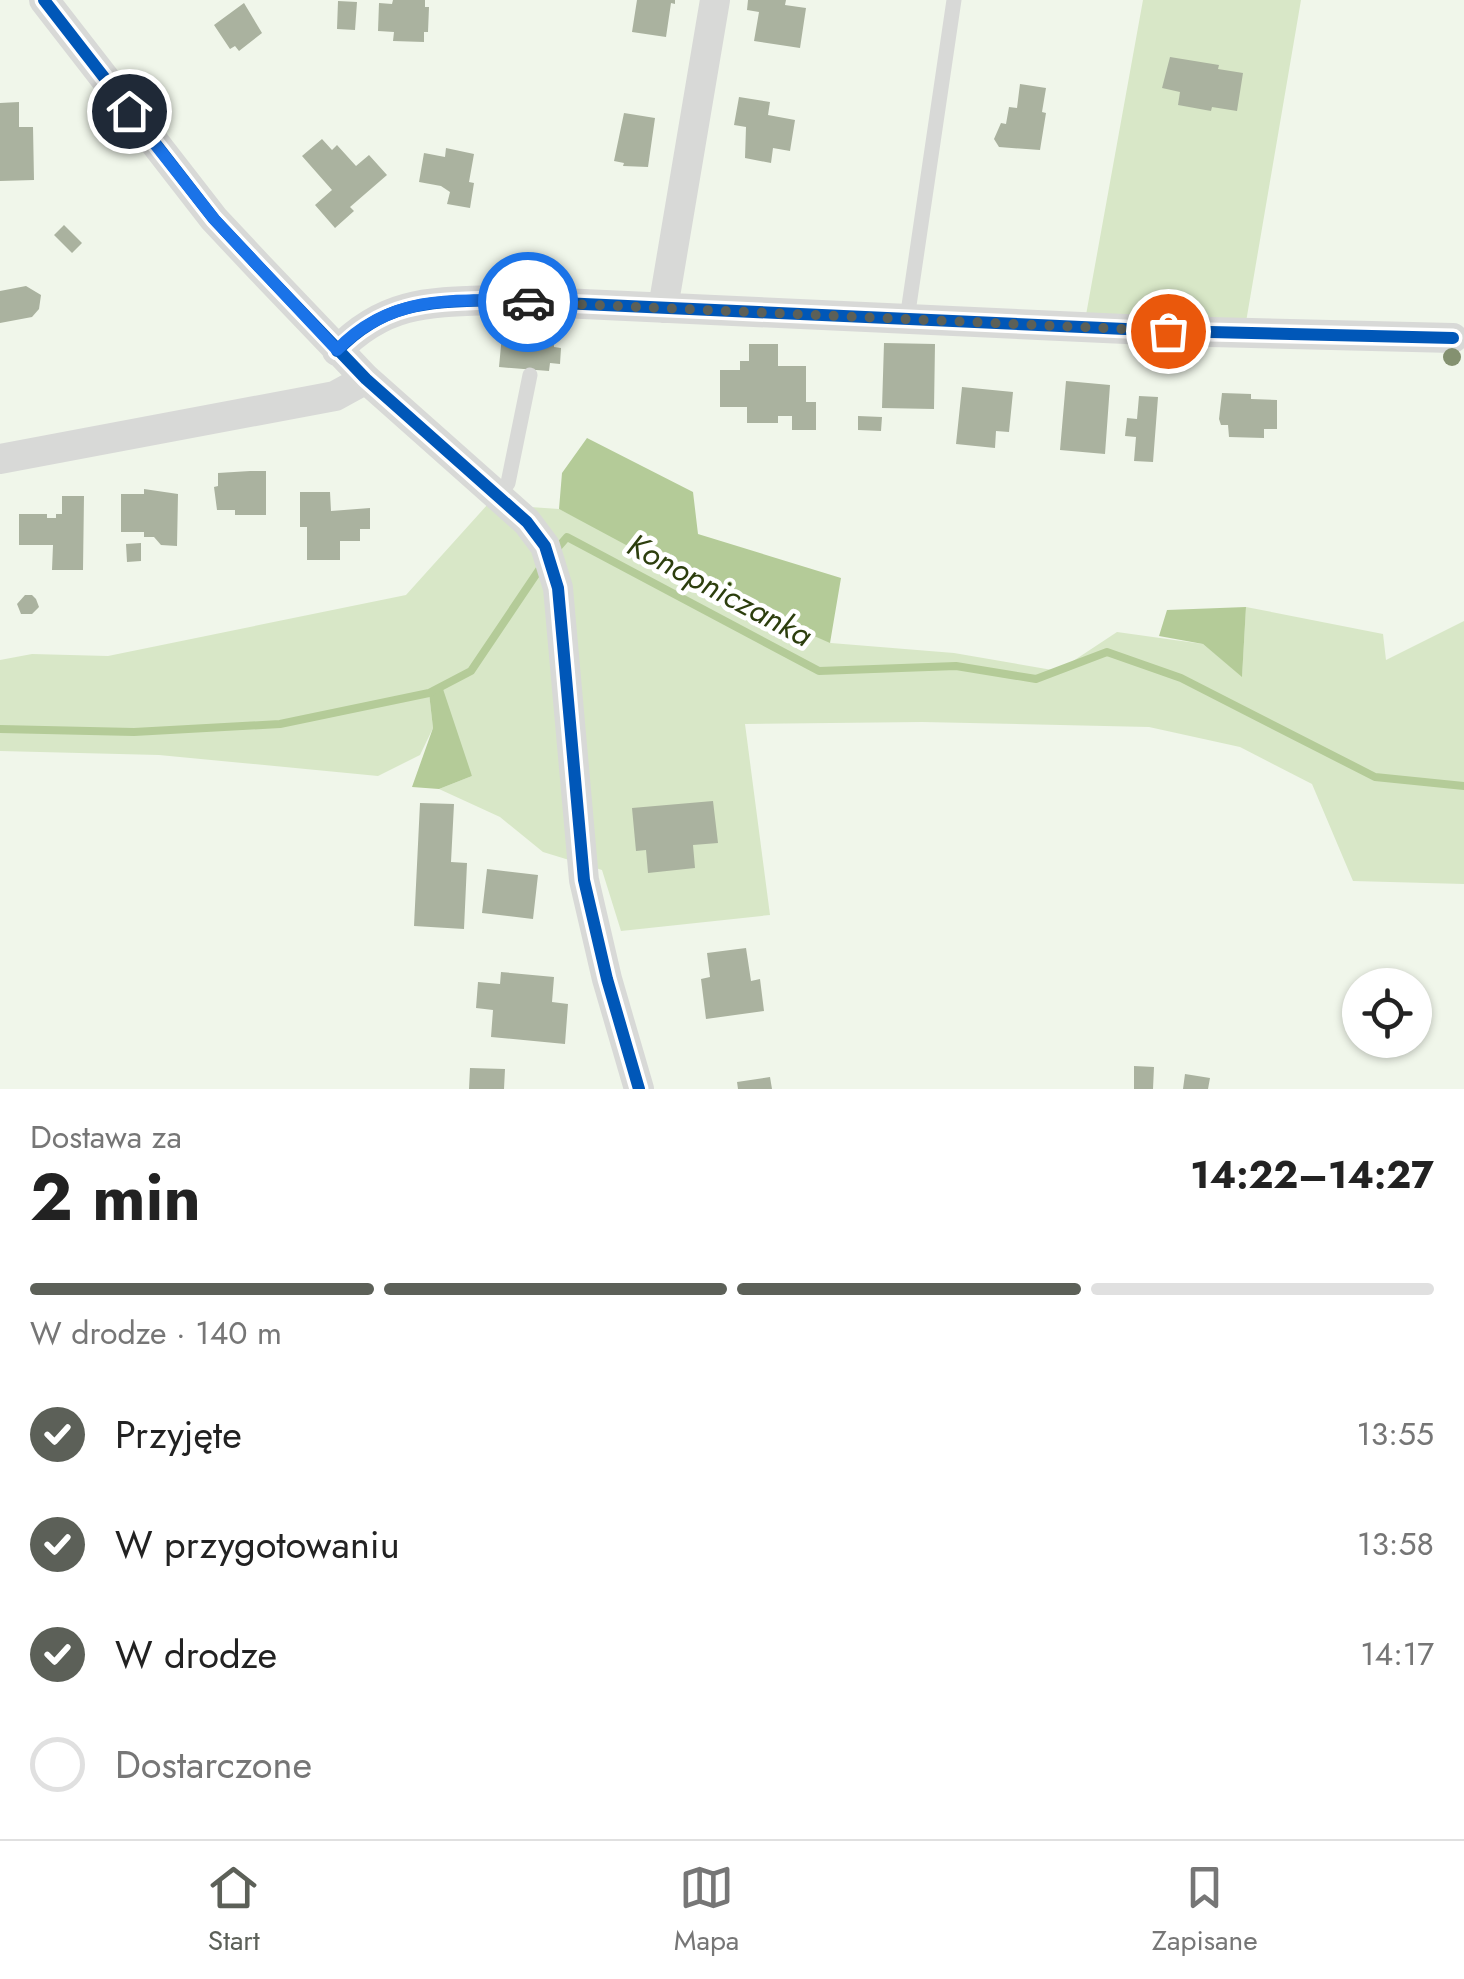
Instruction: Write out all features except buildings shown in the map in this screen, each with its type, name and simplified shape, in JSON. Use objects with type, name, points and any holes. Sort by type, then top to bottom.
[{"type":"street","points":[[44,0],[214,219],[366,379],[527,522],[549,558],[562,621],[569,741],[584,880],[607,979],[640,1089]]},
{"type":"street","points":[[662,308],[715,0]]},
{"type":"street","points":[[337,350],[374,320],[420,302],[495,300],[1168,331],[1453,338]]},
{"type":"street","points":[[0,459],[335,396],[366,379]]},
{"type":"lane","points":[[907,319],[954,0]]},
{"type":"lane","points":[[498,498],[508,483],[530,375]]},
{"type":"shaded area","points":[[1143,0],[1301,0],[1246,322],[1086,315]]},
{"type":"shaded area","points":[[488,504],[559,509],[831,643],[954,653],[1058,671],[1117,632],[1203,644],[1242,676],[1246,607],[1383,634],[1386,660],[1464,621],[1464,884],[1353,881],[1312,784],[1240,747],[1149,727],[922,722],[745,724],[770,915],[621,931],[602,870],[543,852],[500,817],[439,789],[472,776],[429,693],[433,728],[420,755],[378,776],[159,755],[0,751],[0,660],[32,654],[108,656],[406,595]]},
{"type":"water","points":[[587,438],[693,492],[698,534],[841,578],[830,643],[708,589],[559,509],[562,473]]},
{"type":"water","points":[[1246,607],[1242,677],[1203,644],[1159,636],[1167,610]]},
{"type":"water","points":[[442,686],[472,776],[439,789],[412,787],[433,728],[429,693]]},
{"type":"waterway","name":"Konopniczanka","points":[[554,552],[567,537],[819,671],[956,666],[1036,679],[1107,652],[1181,678],[1375,777],[1464,786]]},
{"type":"waterway","name":"Konopniczanka","points":[[0,729],[134,732],[280,724],[429,693],[471,671],[541,567]]},
{"type":"cycle path","points":[[44,0],[214,219],[366,379],[527,522],[545,546],[558,588],[584,880],[639,1089]]},
{"type":"cycle path","points":[[337,351],[391,313],[429,304],[495,300],[1169,331],[1453,338]]},
{"type":"way so far","points":[[528,302],[1168,331]]},
{"type":"route","points":[[129,111],[214,219],[337,350],[374,320],[420,302],[528,302]]}]
